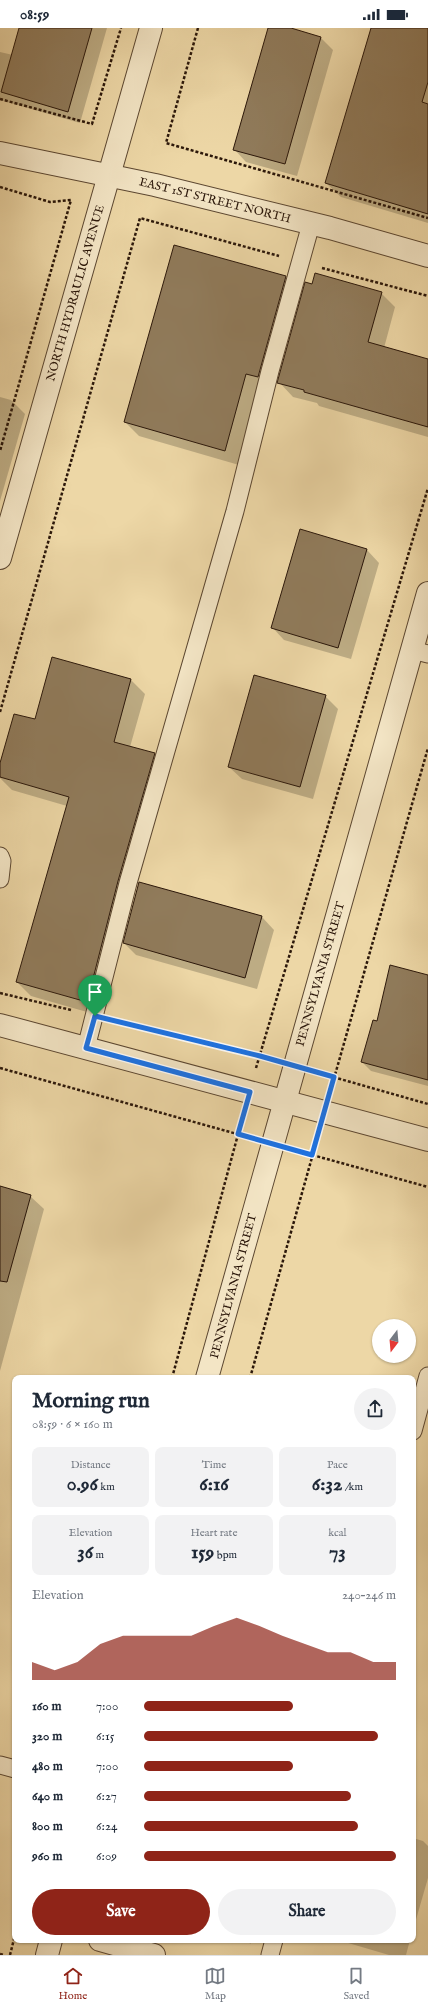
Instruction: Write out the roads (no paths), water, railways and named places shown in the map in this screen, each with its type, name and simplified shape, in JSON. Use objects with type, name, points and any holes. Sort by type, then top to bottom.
[{"type":"street","name":"NORTH HYDRAULIC AVENUE","points":[[0,558],[151,28]]},
{"type":"street","name":"EAST 1ST STREET NORTH","points":[[0,153],[156,185],[311,224],[428,256]]},
{"type":"street","name":"PENNSYLVANIA STREET","points":[[208,1375],[294,1066],[420,652],[428,593]]},
{"type":"street","points":[[0,1025],[428,1140]]},
{"type":"street","points":[[46,1955],[50,1943]]},
{"type":"street","points":[[111,1943],[154,1955]]},
{"type":"lane","points":[[86,1048],[128,883],[235,511],[270,371],[311,224]]},
{"type":"lane","points":[[0,856],[2,860],[0,879]]},
{"type":"lane","points":[[416,1420],[428,1376]]},
{"type":"lane","points":[[0,1765],[12,1768]]},
{"type":"lane","points":[[270,1955],[273,1943]]}]
